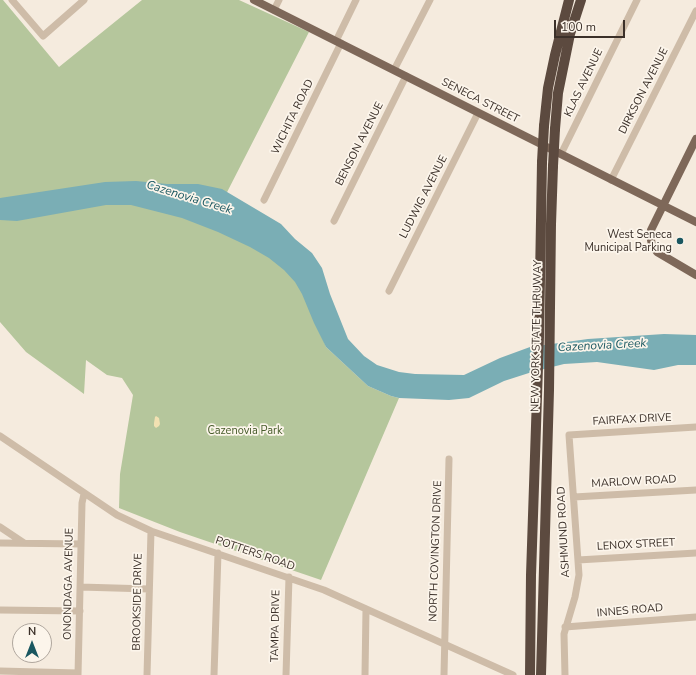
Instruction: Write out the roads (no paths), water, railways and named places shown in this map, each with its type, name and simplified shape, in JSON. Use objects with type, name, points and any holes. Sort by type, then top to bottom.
[{"type":"highway","name":"NEW YORK STATE THRUWAY","points":[[541,670],[549,390],[544,337],[542,162],[548,88],[569,0]]},
{"type":"highway","name":"NEW YORK STATE THRUWAY","points":[[527,659],[527,594],[530,575],[537,398],[544,337],[558,92],[570,34],[581,0]]},
{"type":"highway","points":[[524,675],[527,659]]},
{"type":"highway","points":[[527,659],[530,675]]},
{"type":"main road","name":"SENECA STREET","points":[[254,0],[696,222]]},
{"type":"main road","points":[[696,139],[662,206],[650,235],[652,245],[660,255],[696,275]]},
{"type":"street","points":[[12,0],[43,36],[84,0]]},
{"type":"street","points":[[274,10],[279,0]]},
{"type":"street","name":"WICHITA ROAD","points":[[264,200],[339,42],[356,0]]},
{"type":"street","points":[[394,70],[430,0]]},
{"type":"street","name":"KLAS AVENUE","points":[[560,154],[637,0]]},
{"type":"street","name":"DIRKSON AVENUE","points":[[611,180],[696,11]]},
{"type":"street","name":"BENSON AVENUE","points":[[334,221],[406,76]]},
{"type":"street","name":"LUDWIG AVENUE","points":[[389,291],[478,113]]},
{"type":"street","name":"FAIRFAX DRIVE","points":[[569,434],[696,427]]},
{"type":"street","name":"ASHMUND ROAD","points":[[565,675],[564,638],[578,585],[578,560],[569,434]]},
{"type":"street","name":"POTTERS ROAD","points":[[0,436],[84,494],[118,515],[151,530],[324,590],[513,675]]},
{"type":"street","name":"NORTH COVINGTON DRIVE","points":[[444,675],[449,459]]},
{"type":"street","name":"MARLOW ROAD","points":[[574,497],[696,490]]},
{"type":"street","name":"ONONDAGA AVENUE","points":[[78,674],[82,503],[84,494]]},
{"type":"street","points":[[0,527],[24,544]]},
{"type":"street","name":"BROOKSIDE DRIVE","points":[[147,675],[151,530]]},
{"type":"street","points":[[0,533],[15,543]]},
{"type":"street","points":[[0,543],[81,544]]},
{"type":"street","points":[[214,675],[218,553]]},
{"type":"street","name":"LENOX STREET","points":[[578,560],[696,553]]},
{"type":"street","name":"TAMPA DRIVE","points":[[286,675],[289,577]]},
{"type":"street","points":[[80,587],[149,589]]},
{"type":"street","points":[[365,675],[366,608]]},
{"type":"street","points":[[0,610],[80,611]]},
{"type":"street","name":"INNES ROAD","points":[[566,627],[696,617]]},
{"type":"street","points":[[0,672],[78,674]]},
{"type":"water","name":"Cazenovia Creek","points":[[136,181],[167,184],[198,184],[222,189],[281,224],[295,239],[312,253],[322,268],[330,294],[348,339],[364,356],[377,365],[399,372],[415,374],[464,375],[500,358],[530,347],[588,339],[664,334],[696,335],[696,365],[678,365],[654,370],[597,362],[564,364],[504,381],[469,398],[449,400],[399,398],[368,386],[326,347],[302,294],[295,282],[284,270],[269,258],[250,247],[218,232],[182,218],[131,205],[106,205],[17,221],[0,220],[0,198],[105,182]]},
{"type":"place","name":"West Seneca Municipal Parking","points":[[680,241]]},
{"type":"park label","name":"Cazenovia Park","points":[[245,431]]}]
